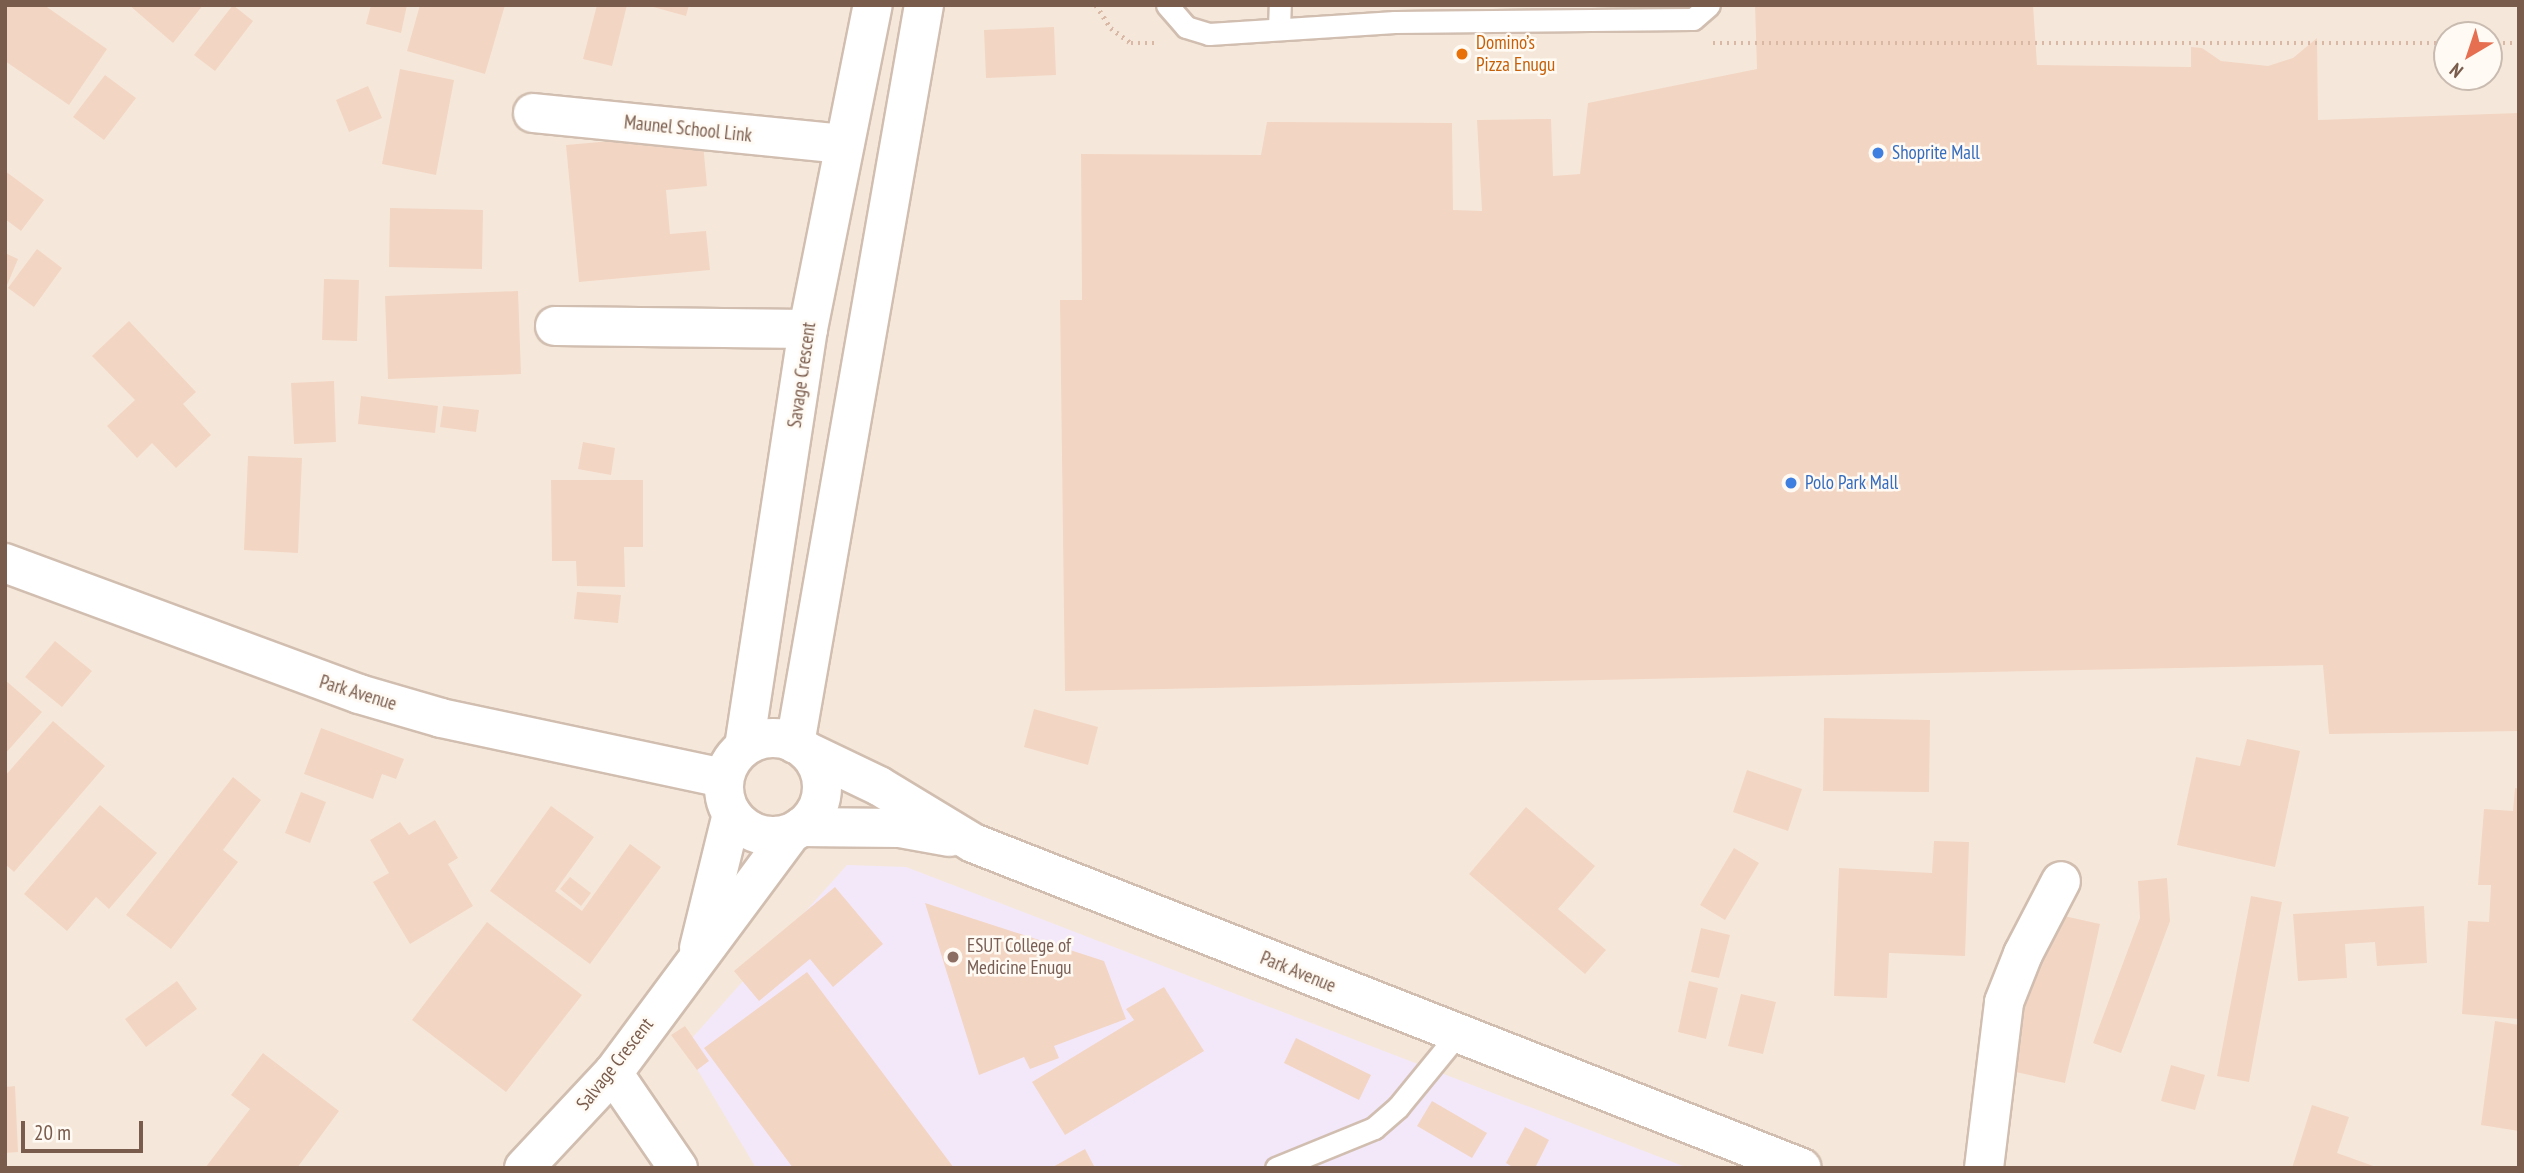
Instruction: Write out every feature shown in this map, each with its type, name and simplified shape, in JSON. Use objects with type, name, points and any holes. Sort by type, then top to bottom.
[{"type":"street","name":"Savage Crescent","points":[[744,747],[780,528],[808,329],[873,5]]},
{"type":"street","points":[[801,748],[833,540],[924,5]]},
{"type":"street","name":"Maunel School Link","points":[[533,113],[844,144]]},
{"type":"street","points":[[555,326],[808,329]]},
{"type":"street","points":[[780,528],[833,540]]},
{"type":"street","name":"Park Avenue","points":[[5,563],[359,694],[728,796]]},
{"type":"street","points":[[697,954],[733,757],[744,747],[769,738],[801,748],[816,765],[822,790],[818,807],[796,830]]},
{"type":"street","name":"Park Avenue","points":[[801,748],[879,786],[973,843],[1802,1168]]},
{"type":"street","points":[[728,796],[761,835],[796,830],[900,828],[973,843]]},
{"type":"street","name":"Salvage Crescent","points":[[524,1168],[613,1073],[697,954],[747,896],[796,830]]},
{"type":"street","points":[[1984,1168],[2004,1002],[2023,954],[2062,881]]},
{"type":"street","points":[[613,1073],[678,1168]]},
{"type":"lane","points":[[1167,5],[1186,27],[1209,34],[1395,14],[1613,14],[1693,19],[1709,5]]},
{"type":"lane","points":[[1279,28],[1280,5]]},
{"type":"lane","points":[[1276,1168],[1374,1128],[1398,1107],[1457,1035]]},
{"type":"path","points":[[1096,5],[1111,28],[1131,43],[1172,43]]},
{"type":"path","points":[[1699,43],[2433,43]]},
{"type":"shaded area","points":[[5,5],[2519,5],[2519,1168],[5,1168]]},
{"type":"shaded area","name":"ESUT College of Medicine Enugu","points":[[847,865],[906,867],[1688,1168],[756,1168],[684,1047]]},
{"type":"building","points":[[5,5],[44,5],[107,49],[69,105],[5,61]]},
{"type":"building","points":[[129,5],[203,5],[173,43]]},
{"type":"building","points":[[233,5],[253,21],[215,71],[194,55]]},
{"type":"building","points":[[371,5],[407,5],[401,33],[366,24]]},
{"type":"building","points":[[420,5],[505,5],[485,74],[407,51]]},
{"type":"building","points":[[597,5],[627,5],[612,66],[583,59]]},
{"type":"building","points":[[646,5],[689,5],[686,16]]},
{"type":"building","name":"Polo Park Mall","points":[[1755,5],[2033,5],[2037,65],[2191,67],[2191,47],[2202,48],[2221,61],[2268,66],[2293,58],[2317,38],[2318,120],[2519,113],[2519,731],[2329,734],[2323,665],[1065,691],[1060,300],[1082,300],[1081,154],[1261,155],[1267,122],[1452,123],[1453,210],[1482,211],[1477,120],[1551,119],[1553,176],[1580,174],[1588,103],[1757,69]]},
{"type":"building","points":[[1054,27],[1056,75],[986,78],[984,30]]},
{"type":"building","points":[[400,69],[454,80],[436,175],[382,164]]},
{"type":"building","points":[[105,75],[136,98],[104,140],[73,117]]},
{"type":"building","points":[[368,86],[382,118],[349,132],[336,100]]},
{"type":"building","points":[[702,133],[707,186],[666,190],[670,234],[706,231],[710,270],[579,282],[566,145]]},
{"type":"building","points":[[5,171],[44,200],[21,231],[5,219]]},
{"type":"building","points":[[390,208],[483,210],[482,269],[389,267]]},
{"type":"building","points":[[37,249],[62,268],[34,307],[8,288]]},
{"type":"building","points":[[5,253],[18,259],[5,290]]},
{"type":"building","points":[[324,279],[359,280],[357,341],[322,340]]},
{"type":"building","points":[[518,291],[521,374],[388,379],[385,296]]},
{"type":"building","points":[[129,321],[196,392],[183,404],[211,435],[176,468],[152,443],[137,458],[107,426],[135,400],[92,356]]},
{"type":"building","points":[[334,381],[336,442],[294,444],[291,383]]},
{"type":"building","points":[[361,396],[438,406],[435,433],[358,424]]},
{"type":"building","points":[[443,406],[479,410],[476,432],[440,427]]},
{"type":"building","points":[[583,442],[615,448],[611,475],[578,469]]},
{"type":"building","points":[[248,456],[302,458],[298,553],[244,550]]},
{"type":"building","points":[[551,480],[643,480],[643,547],[624,547],[625,587],[577,586],[576,561],[552,561]]},
{"type":"building","points":[[577,592],[621,595],[618,623],[574,619]]},
{"type":"building","points":[[55,641],[92,671],[62,707],[25,677]]},
{"type":"building","points":[[5,680],[42,712],[5,754]]},
{"type":"building","points":[[1034,709],[1098,727],[1088,765],[1024,747]]},
{"type":"building","points":[[1824,718],[1930,720],[1929,792],[1823,791]]},
{"type":"building","points":[[53,721],[105,766],[14,872],[5,864],[5,776]]},
{"type":"building","points":[[321,728],[404,759],[396,779],[382,774],[373,799],[304,774]]},
{"type":"building","points":[[2247,739],[2300,751],[2275,867],[2177,845],[2196,757],[2240,766]]},
{"type":"building","points":[[1747,770],[1802,789],[1788,831],[1733,812]]},
{"type":"building","points":[[233,777],[261,800],[223,850],[238,862],[171,949],[126,915]]},
{"type":"building","points":[[2515,788],[2519,789],[2519,1019],[2462,1014],[2468,921],[2489,922],[2491,885],[2478,885],[2484,809],[2513,811]]},
{"type":"building","points":[[301,792],[326,802],[310,843],[285,833]]},
{"type":"building","points":[[100,805],[157,853],[109,909],[96,897],[67,931],[24,894]]},
{"type":"building","points":[[551,806],[594,837],[555,891],[582,911],[630,844],[661,867],[590,964],[490,891]]},
{"type":"building","points":[[1526,807],[1595,866],[1558,909],[1606,950],[1585,974],[1469,874]]},
{"type":"building","points":[[435,820],[458,858],[448,864],[473,906],[410,944],[373,882],[389,873],[370,840],[400,822],[409,835]]},
{"type":"building","points":[[1934,841],[1969,842],[1965,956],[1889,953],[1887,998],[1834,996],[1839,868],[1932,873]]},
{"type":"building","points":[[1734,848],[1759,863],[1725,920],[1700,905]]},
{"type":"building","points":[[570,877],[591,893],[581,906],[560,889]]},
{"type":"building","points":[[2167,878],[2170,921],[2121,1053],[2093,1043],[2140,918],[2138,881]]},
{"type":"building","points":[[835,887],[883,944],[833,987],[810,959],[759,1001],[734,971]]},
{"type":"building","points":[[2251,896],[2282,902],[2249,1082],[2217,1076]]},
{"type":"building","points":[[925,903],[1104,961],[1126,1019],[1054,1046],[1059,1058],[1030,1069],[1024,1057],[979,1075]]},
{"type":"building","points":[[2424,906],[2427,963],[2377,966],[2375,942],[2345,944],[2347,978],[2298,981],[2293,914]]},
{"type":"building","points":[[2046,912],[2100,924],[2065,1083],[2011,1071]]},
{"type":"building","points":[[487,922],[582,995],[506,1092],[412,1020]]},
{"type":"building","points":[[1701,928],[1730,935],[1719,978],[1691,972]]},
{"type":"building","points":[[807,972],[954,1168],[793,1168],[704,1048]]},
{"type":"building","points":[[177,981],[197,1009],[146,1047],[125,1019]]},
{"type":"building","points":[[1689,981],[1718,988],[1706,1039],[1678,1032]]},
{"type":"building","points":[[1164,987],[1204,1051],[1065,1135],[1032,1082],[1134,1020],[1126,1009]]},
{"type":"building","points":[[1741,994],[1776,1002],[1763,1054],[1728,1046]]},
{"type":"building","points":[[2495,1021],[2519,1025],[2519,1131],[2481,1125]]},
{"type":"building","points":[[685,1026],[709,1061],[697,1070],[671,1035]]},
{"type":"building","points":[[1296,1038],[1371,1075],[1359,1100],[1284,1063]]},
{"type":"building","points":[[263,1053],[339,1111],[297,1168],[205,1168],[250,1109],[231,1095]]},
{"type":"building","points":[[2171,1065],[2205,1075],[2195,1110],[2161,1101]]},
{"type":"building","points":[[15,1086],[18,1152],[5,1153],[5,1087]]},
{"type":"building","points":[[1432,1101],[1487,1133],[1472,1158],[1417,1126]]},
{"type":"building","points":[[2312,1105],[2349,1117],[2337,1153],[2379,1168],[2292,1168]]},
{"type":"building","points":[[1525,1127],[1549,1140],[1535,1168],[1514,1168],[1506,1163]]},
{"type":"building","points":[[1085,1149],[1095,1168],[1051,1168]]},
{"type":"place","name":"Domino’s Pizza Enugu","points":[[1462,54]]},
{"type":"place","name":"Shoprite Mall","points":[[1878,153]]},
{"type":"place","name":"Polo Park Mall","points":[[1791,483]]},
{"type":"place","name":"ESUT College of Medicine Enugu","points":[[953,957]]}]
